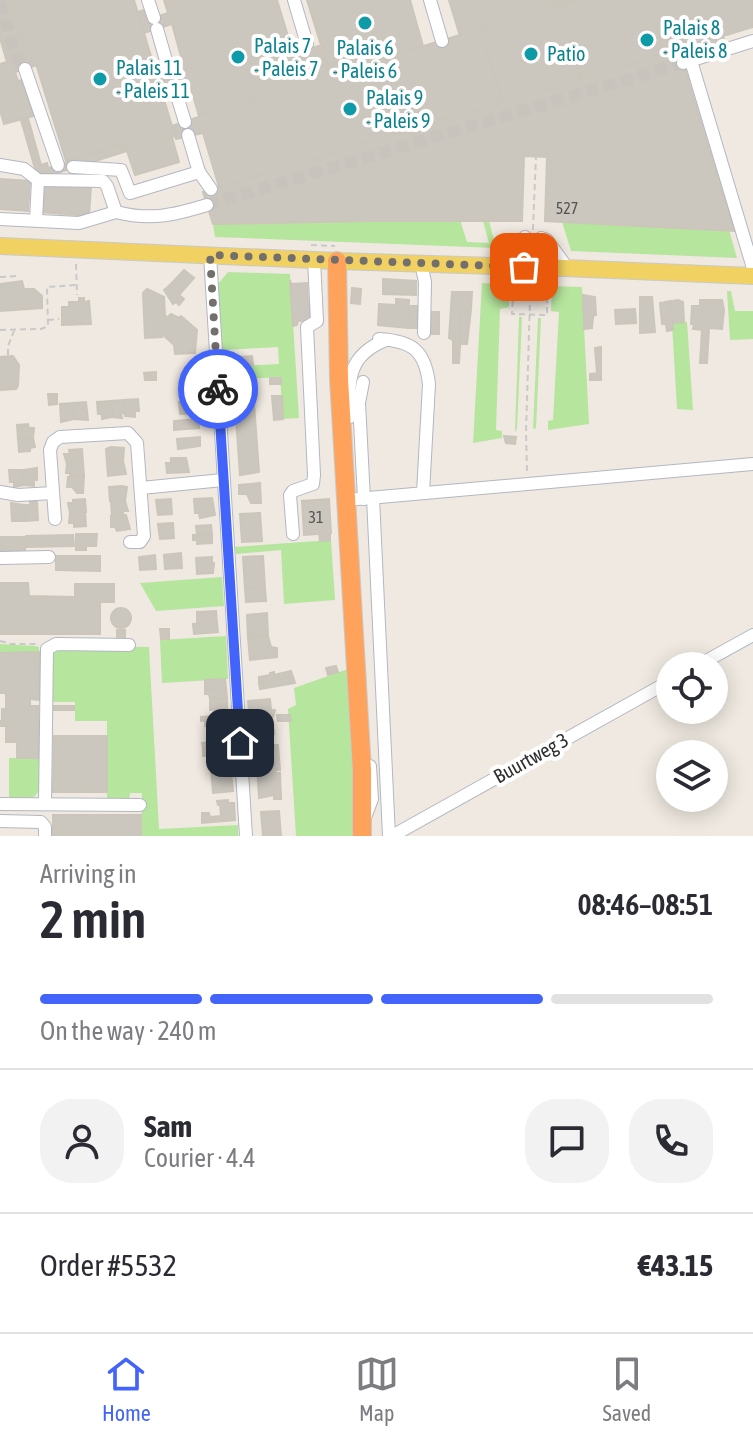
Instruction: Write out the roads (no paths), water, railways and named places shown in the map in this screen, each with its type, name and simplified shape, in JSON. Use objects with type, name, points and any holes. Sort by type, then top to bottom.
[{"type":"highway","points":[[336,254],[341,395],[359,499],[363,830]]},
{"type":"main road","points":[[0,246],[210,255],[336,254],[421,263],[497,265],[531,274],[568,269],[753,276]]},
{"type":"street","points":[[148,0],[167,64]]},
{"type":"street","points":[[294,0],[307,44]]},
{"type":"street","points":[[430,0],[442,41]]},
{"type":"street","points":[[753,41],[687,62],[753,268]]},
{"type":"street","points":[[25,69],[58,165]]},
{"type":"street","points":[[174,86],[199,172],[211,189]]},
{"type":"street","points":[[0,165],[24,169],[38,180],[103,181],[116,212]]},
{"type":"street","points":[[73,167],[121,170],[130,193],[199,172]]},
{"type":"street","points":[[36,220],[38,180]]},
{"type":"street","points":[[0,219],[79,223],[116,212],[165,218],[207,205]]},
{"type":"street","points":[[497,265],[525,237]]},
{"type":"street","points":[[541,238],[547,240],[568,269]]},
{"type":"street","points":[[293,534],[290,495],[313,484],[314,475],[307,327],[317,321],[313,253]]},
{"type":"street","points":[[210,255],[246,836]]},
{"type":"street","points":[[421,263],[425,282],[424,333]]},
{"type":"street","points":[[341,395],[348,364],[359,347],[373,339],[412,346],[427,367],[429,384],[423,493]]},
{"type":"street","points":[[363,830],[389,833],[349,412],[350,382],[361,354],[386,340]]},
{"type":"street","points":[[359,499],[359,403],[363,382]]},
{"type":"street","points":[[55,519],[50,450],[56,439],[123,432],[132,435],[137,443],[141,488],[144,538],[140,542],[130,542]]},
{"type":"street","points":[[359,499],[753,464]]},
{"type":"street","points":[[141,488],[223,480]]},
{"type":"street","points":[[0,492],[18,495],[53,493]]},
{"type":"street","points":[[0,558],[49,557]]},
{"type":"street","points":[[722,652],[753,635]]},
{"type":"street","points":[[45,804],[46,653],[49,646],[129,645]]},
{"type":"street","name":"Buurtweg 3","points":[[389,833],[656,689]]},
{"type":"street","points":[[0,804],[140,805]]},
{"type":"street","points":[[0,821],[41,822],[45,827],[45,836]]},
{"type":"tunnel","points":[[0,2],[17,59],[25,69]]},
{"type":"tunnel","points":[[207,205],[683,63]]},
{"type":"tunnel","points":[[167,64],[174,86]]},
{"type":"place","name":"Palais 6 - Paleis 6","points":[[365,23]]},
{"type":"place","name":"Palais 8 - Paleis 8","points":[[647,40]]},
{"type":"place","name":"Patio","points":[[531,54]]},
{"type":"place","name":"Palais 7 - Paleis 7","points":[[238,57]]},
{"type":"place","name":"Palais 11 - Paleis 11","points":[[100,79]]},
{"type":"place","name":"Palais 9 - Paleis 9","points":[[350,109]]}]
